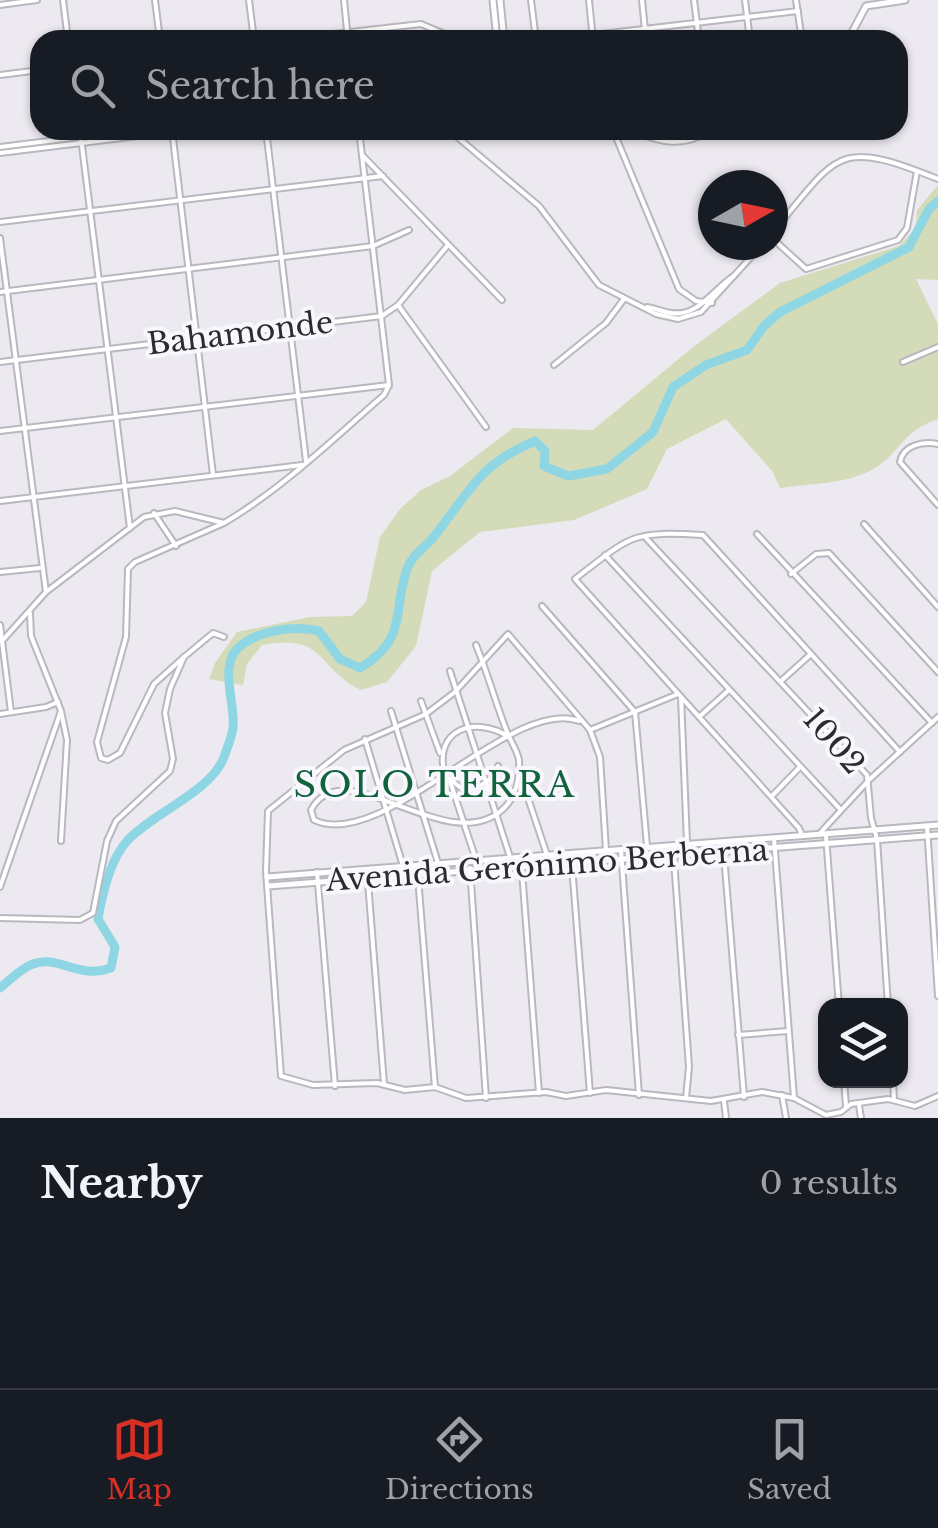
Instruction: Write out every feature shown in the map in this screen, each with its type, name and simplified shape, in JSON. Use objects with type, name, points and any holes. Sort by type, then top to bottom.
[{"type":"street","points":[[0,4],[37,0]]},
{"type":"street","points":[[63,0],[67,30]]},
{"type":"street","points":[[155,0],[159,30]]},
{"type":"street","points":[[249,0],[253,30]]},
{"type":"street","points":[[344,0],[348,30]]},
{"type":"street","points":[[492,0],[499,30]]},
{"type":"street","points":[[500,0],[501,30]]},
{"type":"street","points":[[531,0],[535,30]]},
{"type":"street","points":[[589,0],[592,30]]},
{"type":"street","points":[[642,0],[645,28]]},
{"type":"street","points":[[694,0],[698,30]]},
{"type":"street","points":[[744,0],[749,30]]},
{"type":"street","points":[[796,0],[801,30]]},
{"type":"street","points":[[858,0],[862,8]]},
{"type":"street","points":[[862,8],[906,0]]},
{"type":"street","points":[[852,30],[862,8]]},
{"type":"street","points":[[633,30],[798,10]]},
{"type":"street","points":[[358,30],[421,24],[435,30]]},
{"type":"street","points":[[0,74],[30,71]]},
{"type":"street","points":[[0,150],[62,140]]},
{"type":"street","points":[[80,140],[130,528]]},
{"type":"street","points":[[173,140],[213,475]]},
{"type":"street","points":[[267,140],[304,463]]},
{"type":"street","points":[[224,636],[213,633],[154,684],[120,754],[108,760],[101,758],[96,742],[128,624],[128,569],[135,562],[224,523],[304,463],[384,395],[390,385],[360,140]]},
{"type":"street","points":[[462,140],[538,206],[599,285],[624,299],[678,319],[696,315],[712,303],[749,260]]},
{"type":"street","points":[[618,140],[679,289],[689,298],[712,303]]},
{"type":"street","points":[[658,140],[689,140]]},
{"type":"street","points":[[362,155],[502,300]]},
{"type":"street","points":[[788,214],[843,158],[866,155],[938,179]]},
{"type":"street","points":[[788,253],[806,269],[898,240],[906,228],[917,171]]},
{"type":"street","points":[[0,222],[383,176]]},
{"type":"street","points":[[3,292],[373,246],[409,230]]},
{"type":"street","points":[[0,238],[3,292],[46,592]]},
{"type":"street","name":"Bahamonde","points":[[0,362],[382,316],[398,305],[448,245]]},
{"type":"street","points":[[642,306],[678,314],[704,303],[735,276]]},
{"type":"street","points":[[554,365],[606,322],[624,299]]},
{"type":"street","points":[[398,305],[486,427]]},
{"type":"street","points":[[903,362],[938,347]]},
{"type":"street","points":[[0,432],[390,385]]},
{"type":"street","points":[[938,444],[927,442],[904,451],[900,457],[903,467],[938,505]]},
{"type":"street","points":[[0,502],[304,463]]},
{"type":"street","points":[[1,641],[46,592],[154,513],[175,511],[224,523]]},
{"type":"street","points":[[154,513],[176,546]]},
{"type":"street","points":[[864,524],[938,607]]},
{"type":"street","points":[[802,836],[799,828],[575,578],[629,538],[653,532],[704,535],[900,752]]},
{"type":"street","points":[[757,534],[932,723]]},
{"type":"street","name":"1002","points":[[645,537],[869,780],[887,998]]},
{"type":"street","points":[[792,574],[816,554],[825,552],[833,556],[938,672]]},
{"type":"street","points":[[606,555],[840,810]]},
{"type":"street","points":[[0,572],[40,568]]},
{"type":"street","points":[[542,606],[634,712],[647,847]]},
{"type":"street","points":[[30,612],[31,636],[58,702],[67,740],[61,842]]},
{"type":"street","points":[[0,625],[11,712]]},
{"type":"street","points":[[606,850],[600,757],[590,730],[508,634],[455,692],[426,714],[335,756],[268,812],[267,878],[281,1076],[291,1081],[335,1086],[384,1084],[405,1090],[435,1087],[466,1098],[539,1093],[566,1096],[614,1090],[724,1101],[762,1092],[794,1098],[826,1115],[840,1112],[846,1106],[894,1100],[915,1106],[938,1096]]},
{"type":"street","points":[[476,645],[517,752],[547,855]]},
{"type":"street","points":[[780,682],[811,654]]},
{"type":"street","points":[[0,918],[80,920],[93,914],[116,821],[170,771],[173,759],[166,705],[184,658]]},
{"type":"street","points":[[450,671],[510,858]]},
{"type":"street","points":[[699,717],[729,690]]},
{"type":"street","points":[[590,730],[679,696]]},
{"type":"street","points":[[679,696],[688,844]]},
{"type":"street","points":[[421,701],[473,861],[470,870],[486,1098]]},
{"type":"street","points":[[0,714],[54,706],[58,702]]},
{"type":"street","points":[[0,887],[61,711]]},
{"type":"street","points":[[391,711],[438,863]]},
{"type":"street","points":[[519,769],[514,794],[496,814],[481,822],[464,824],[424,817],[394,805],[383,800],[360,791],[337,791],[317,801],[312,816],[319,823],[333,825],[363,820],[386,810],[394,805],[445,775],[478,755],[535,723],[565,716],[584,722]]},
{"type":"street","points":[[838,998],[823,826],[938,716]]},
{"type":"street","points":[[442,758],[451,736],[468,727],[490,728],[509,737]]},
{"type":"street","points":[[365,739],[403,866]]},
{"type":"street","points":[[450,782],[468,789],[486,782],[498,766]]},
{"type":"street","points":[[771,797],[800,767]]},
{"type":"street","name":"Avenida Gerónimo Berberna","points":[[267,878],[938,825]]},
{"type":"street","points":[[926,826],[938,996]]},
{"type":"street","name":"Avenida Gerónimo Berberna","points":[[268,886],[938,835]]},
{"type":"street","points":[[774,838],[794,1098]]},
{"type":"street","points":[[722,842],[744,1098]]},
{"type":"street","points":[[673,846],[690,1067],[686,1098]]},
{"type":"street","points":[[621,849],[639,1095]]},
{"type":"street","points":[[571,853],[590,1093]]},
{"type":"street","points":[[521,857],[539,1093]]},
{"type":"street","points":[[418,865],[435,1087]]},
{"type":"street","points":[[367,868],[384,1084]]},
{"type":"street","points":[[317,872],[335,1086]]},
{"type":"street","points":[[736,1035],[788,1031]]},
{"type":"street","points":[[845,1088],[846,1106]]},
{"type":"street","points":[[893,1088],[894,1100]]},
{"type":"street","points":[[782,1095],[786,1118]]},
{"type":"street","points":[[724,1101],[726,1118]]},
{"type":"street","points":[[858,1105],[860,1118]]},
{"type":"green space","points":[[938,185],[938,280],[916,279],[938,324],[938,419],[917,429],[875,468],[841,480],[780,488],[772,471],[726,419],[667,449],[647,489],[574,520],[480,532],[432,571],[416,646],[387,682],[361,690],[346,682],[310,648],[283,643],[262,645],[247,664],[243,685],[209,679],[215,663],[237,632],[310,617],[352,616],[366,602],[380,537],[400,509],[421,490],[450,476],[513,428],[593,430],[693,347],[780,283],[899,246],[916,228],[917,210]]},
{"type":"waterway","points":[[0,988],[24,968],[42,962],[88,971],[111,968],[115,947],[98,919],[111,868],[127,841],[207,781],[224,757],[233,718],[230,664],[239,647],[267,633],[309,629],[319,631],[340,659],[360,668],[392,636],[409,564],[468,491],[501,459],[535,441],[545,451],[544,466],[568,476],[607,469],[653,432],[673,387],[706,365],[747,350],[780,312],[909,247],[929,209],[938,201]]},
{"type":"district","name":"SOLO TERRA","points":[[435,784]]}]
